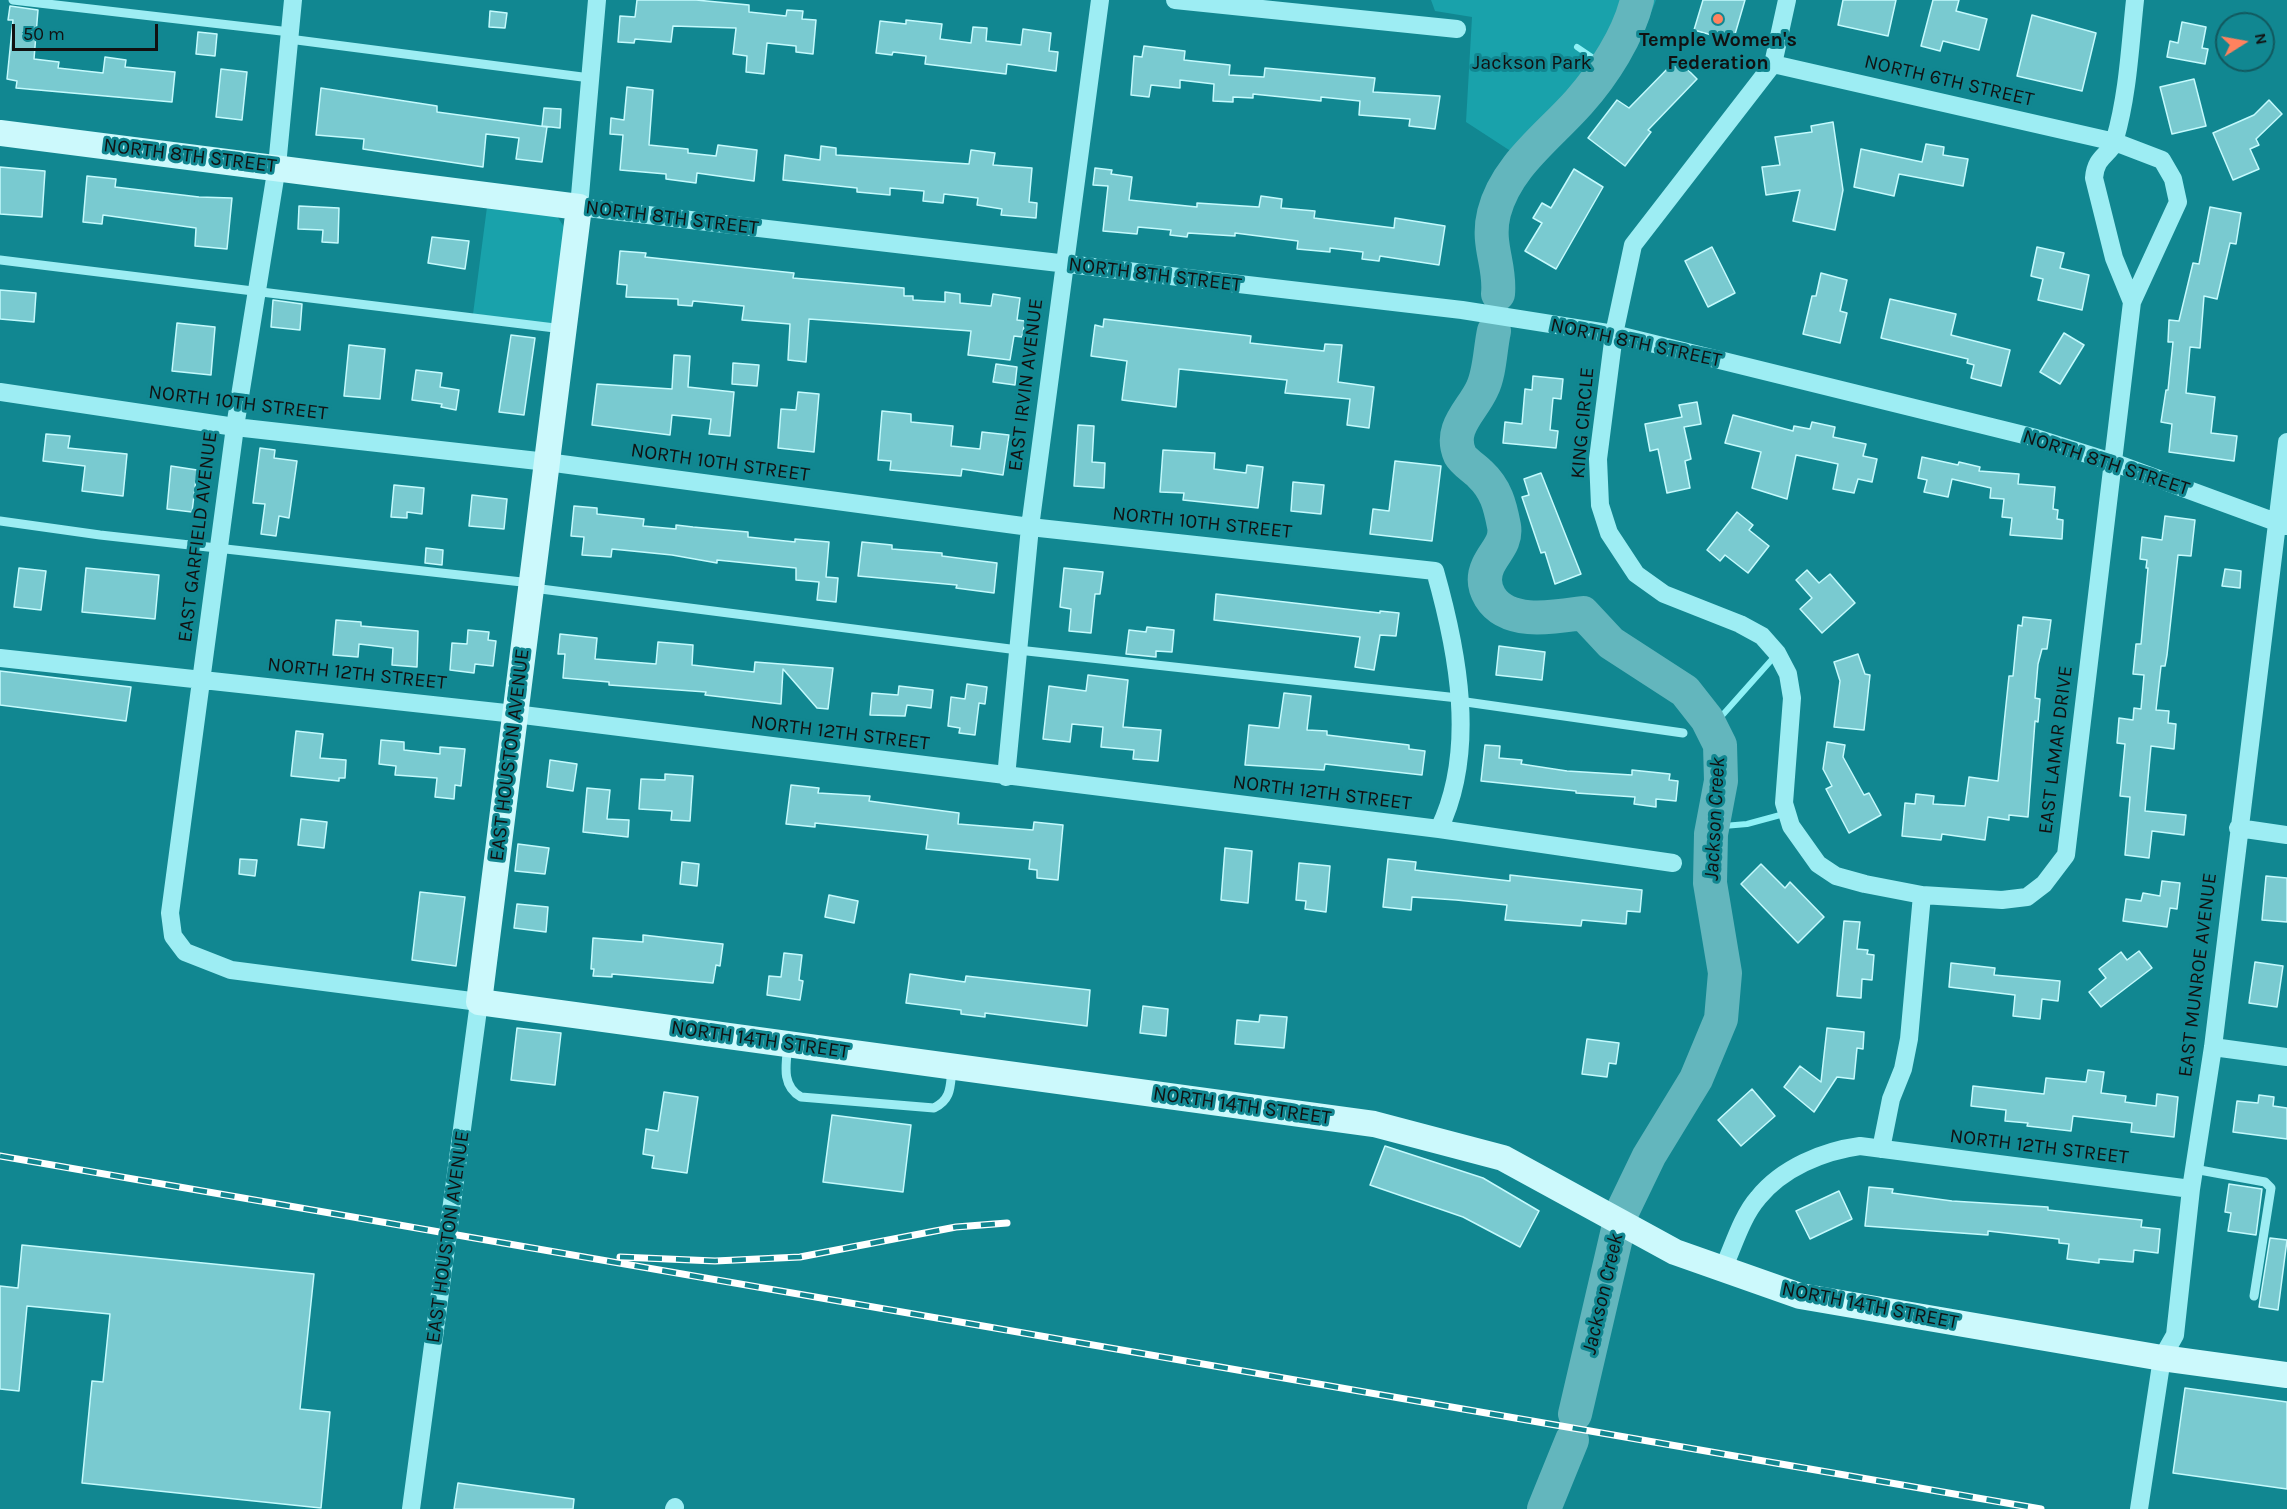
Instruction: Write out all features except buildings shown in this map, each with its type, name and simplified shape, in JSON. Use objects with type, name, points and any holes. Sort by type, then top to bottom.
[{"type":"street","name":"EAST GARFIELD AVENUE","points":[[173,936],[170,913],[203,680],[235,427],[277,166],[293,0]]},
{"type":"street","name":"EAST HOUSTON AVENUE","points":[[411,1509],[479,1002],[564,329],[579,207],[597,0]]},
{"type":"street","name":"EAST IRVIN AVENUE","points":[[1006,777],[1030,527],[1100,0]]},
{"type":"street","points":[[1175,0],[1457,29]]},
{"type":"street","name":"KING CIRCLE","points":[[1786,0],[1773,64],[1633,245],[1614,334],[1598,459],[1600,505],[1609,532],[1636,574],[1664,594],[1740,624],[1761,636],[1777,653],[1788,674],[1792,698],[1784,803],[1791,826],[1803,846],[1818,864],[1836,876],[1922,895]]},
{"type":"street","name":"EAST LAMAR DRIVE","points":[[2132,302],[2114,258],[2094,178],[2095,165],[2115,142],[2122,110],[2135,0]]},
{"type":"street","name":"NORTH 6TH STREET","points":[[1773,64],[2115,142]]},
{"type":"street","name":"NORTH 8TH STREET","points":[[0,133],[277,166],[579,207],[1462,310],[1614,334],[2036,438],[2115,463],[2282,524]]},
{"type":"street","name":"EAST LAMAR DRIVE","points":[[1922,895],[2002,900],[2027,897],[2044,884],[2066,855],[2115,463],[2132,302],[2178,202],[2173,179],[2162,160],[2115,142]]},
{"type":"street","name":"NORTH 10TH STREET","points":[[0,392],[235,427],[547,462],[1030,527],[1435,571],[1444,602],[1459,699]]},
{"type":"street","name":"EAST MUNROE AVENUE","points":[[2139,1509],[2162,1358],[2175,1335],[2191,1189],[2213,1047],[2238,828],[2282,524],[2287,442]]},
{"type":"street","name":"NORTH 12TH STREET","points":[[0,658],[515,714],[1006,777],[1438,829],[1673,863]]},
{"type":"street","points":[[1438,829],[1452,802],[1460,763],[1459,699]]},
{"type":"street","points":[[2238,828],[2287,834]]},
{"type":"street","points":[[1723,1269],[1757,1198],[1777,1180],[1798,1165],[1841,1149],[1860,1146],[1881,1149],[1891,1099],[1903,1069],[1909,1039],[1922,895]]},
{"type":"street","name":"NORTH 14TH STREET","points":[[173,936],[184,952],[231,970],[1374,1124],[1503,1158],[1675,1252],[1800,1296],[2162,1358],[2287,1375]]},
{"type":"street","points":[[2213,1047],[2287,1057]]},
{"type":"street","name":"NORTH 12TH STREET","points":[[1881,1149],[2191,1189]]},
{"type":"lane","points":[[13,0],[590,78]]},
{"type":"lane","points":[[0,260],[257,289],[564,329]]},
{"type":"lane","points":[[0,521],[99,535],[220,546],[1018,650],[1459,699],[1683,733]]},
{"type":"lane","points":[[788,1044],[786,1078],[790,1088],[801,1097],[934,1108],[945,1102],[950,1093],[953,1066]]},
{"type":"lane","points":[[2194,1169],[2265,1182],[2271,1188],[2254,1296]]},
{"type":"green space","name":"Jackson Park","points":[[1431,0],[1656,0],[1646,26],[1529,163],[1466,122],[1472,17],[1435,11]]},
{"type":"green space","points":[[487,207],[557,216],[564,227],[553,324],[473,314]]},
{"type":"waterway","name":"Jackson Creek","points":[[1498,294],[1492,224],[1500,196],[1518,166],[1597,80],[1621,41],[1637,0]]},
{"type":"waterway","points":[[1577,47],[1605,66]]},
{"type":"waterway","name":"Jackson Creek","points":[[1494,331],[1485,383],[1463,420],[1457,436],[1460,455],[1490,486],[1499,504],[1502,518],[1504,537],[1485,574],[1485,586],[1490,597],[1498,606],[1520,616],[1546,617],[1583,613],[1611,643],[1685,691],[1707,719],[1720,745],[1721,781],[1711,834],[1710,883],[1725,973],[1721,1019],[1696,1079],[1649,1156],[1622,1212],[1575,1414]]},
{"type":"waterway","points":[[1711,728],[1775,656]]},
{"type":"waterway","points":[[1712,827],[1747,824],[1784,814]]},
{"type":"waterway","name":"Jackson Creek","points":[[1544,1509],[1572,1440]]},
{"type":"railway","points":[[0,1156],[2041,1509]]},
{"type":"railway","points":[[620,1257],[715,1261],[800,1257],[956,1227],[1007,1223]]},
{"type":"place","name":"Temple Women's Federation","points":[[1718,19]]}]
